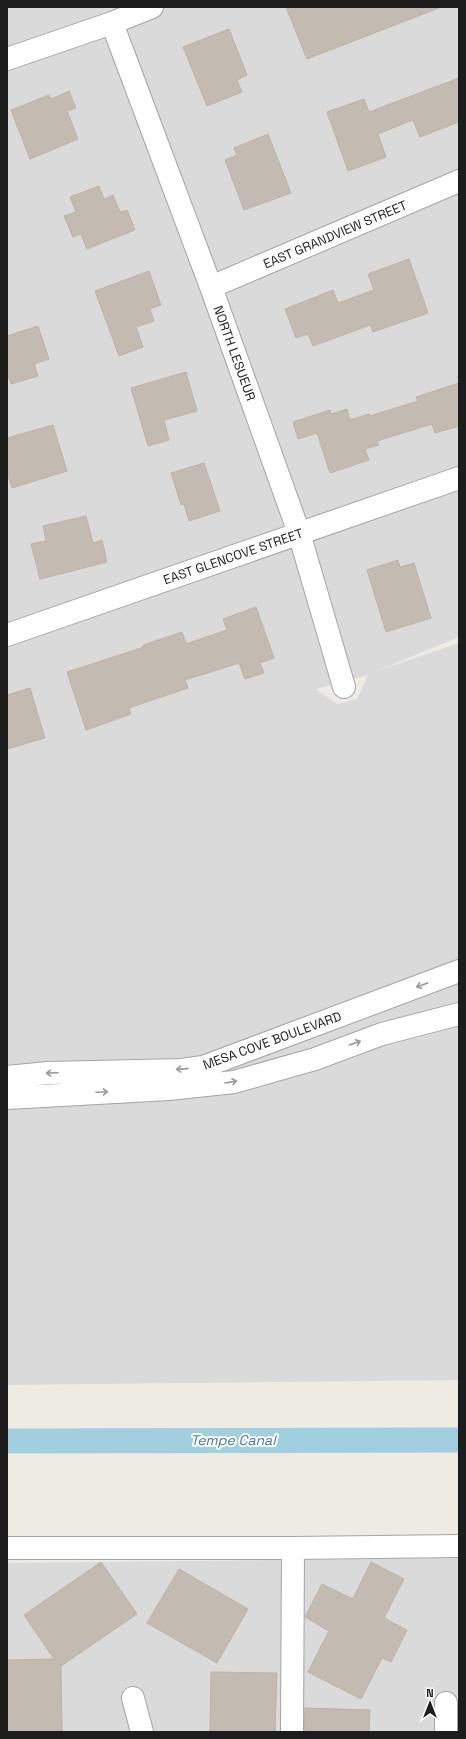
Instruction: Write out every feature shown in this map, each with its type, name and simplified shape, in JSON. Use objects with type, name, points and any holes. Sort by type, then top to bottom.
[{"type":"street","points":[[7,59],[112,23],[152,7]]},
{"type":"street","name":"NORTH LESUEUR","points":[[112,23],[211,286],[299,533],[344,686]]},
{"type":"street","name":"EAST GRANDVIEW STREET","points":[[211,286],[459,181]]},
{"type":"street","name":"EAST GLENCOVE STREET","points":[[7,634],[459,478]]},
{"type":"street","name":"MESA COVE BOULEVARD","points":[[7,1077],[48,1073],[173,1070],[203,1067],[459,971]]},
{"type":"street","name":"MESA COVE BOULEVARD","points":[[7,1098],[169,1089],[234,1082],[315,1059],[382,1034],[459,1014]]},
{"type":"street","points":[[7,1548],[293,1548],[459,1546]]},
{"type":"street","points":[[292,1732],[293,1548]]},
{"type":"street","points":[[133,1698],[142,1732]]},
{"type":"street","points":[[446,1703],[446,1732]]},
{"type":"shaded area","points":[[7,7],[459,7],[459,637],[377,671],[459,643],[459,1380],[7,1385]],"holes":[[[368,675],[357,699],[337,704],[316,689]]]},
{"type":"shaded area","points":[[459,1558],[459,1732],[7,1732],[7,1563]]},
{"type":"building","points":[[286,7],[438,7],[439,8],[307,59]]},
{"type":"building","points":[[229,29],[247,75],[237,80],[242,92],[207,106],[183,47]]},
{"type":"building","points":[[459,78],[459,122],[420,137],[413,120],[378,134],[386,157],[348,171],[327,112],[364,99],[369,112]]},
{"type":"building","points":[[69,91],[76,108],[67,111],[78,139],[30,159],[11,110],[49,95],[51,99]]},
{"type":"building","points":[[268,134],[291,193],[244,210],[225,160],[237,155],[234,148]]},
{"type":"building","points":[[99,186],[104,199],[113,195],[120,212],[127,210],[135,230],[87,249],[81,234],[73,237],[64,216],[76,212],[70,197]]},
{"type":"building","points":[[409,259],[428,313],[373,332],[370,325],[313,346],[308,334],[296,338],[285,309],[333,290],[338,303],[374,290],[368,274]]},
{"type":"building","points":[[149,271],[161,305],[150,309],[154,321],[136,327],[143,347],[119,356],[95,291]]},
{"type":"building","points":[[38,326],[49,359],[34,364],[38,376],[11,384],[7,372],[7,336]]},
{"type":"building","points":[[186,372],[197,411],[164,420],[169,440],[148,446],[131,388]]},
{"type":"building","points":[[459,383],[459,426],[435,433],[432,424],[377,441],[379,445],[365,449],[369,460],[330,473],[317,433],[298,439],[293,422],[330,410],[331,414],[347,409],[350,420],[369,414],[370,416],[418,401],[416,397]]},
{"type":"building","points":[[53,425],[67,471],[12,488],[7,471],[7,438]]},
{"type":"building","points":[[204,463],[220,511],[189,521],[184,504],[181,505],[171,473]]},
{"type":"building","points":[[86,516],[93,543],[102,540],[107,562],[40,579],[31,544],[46,541],[43,526]]},
{"type":"building","points":[[398,560],[400,567],[414,563],[431,618],[386,632],[367,570]]},
{"type":"building","points":[[256,607],[274,658],[260,663],[264,673],[245,679],[239,663],[185,680],[188,688],[129,708],[131,714],[86,730],[67,672],[144,647],[143,645],[182,632],[186,644],[227,630],[223,619]]},
{"type":"building","points":[[30,688],[45,738],[7,749],[7,695]]},
{"type":"building","points":[[101,1562],[137,1614],[61,1666],[62,1732],[7,1732],[7,1660],[54,1659],[24,1615]]},
{"type":"building","points":[[371,1562],[404,1579],[384,1618],[407,1630],[391,1662],[382,1658],[361,1699],[308,1672],[329,1631],[305,1617],[322,1584],[353,1599]]},
{"type":"building","points":[[179,1569],[248,1609],[217,1663],[147,1623]]},
{"type":"building","points":[[211,1672],[277,1673],[275,1732],[210,1732]]},
{"type":"building","points":[[305,1708],[370,1710],[369,1732],[304,1732]]},
{"type":"waterway","name":"Tempe Canal","points":[[7,1441],[459,1440]]}]
